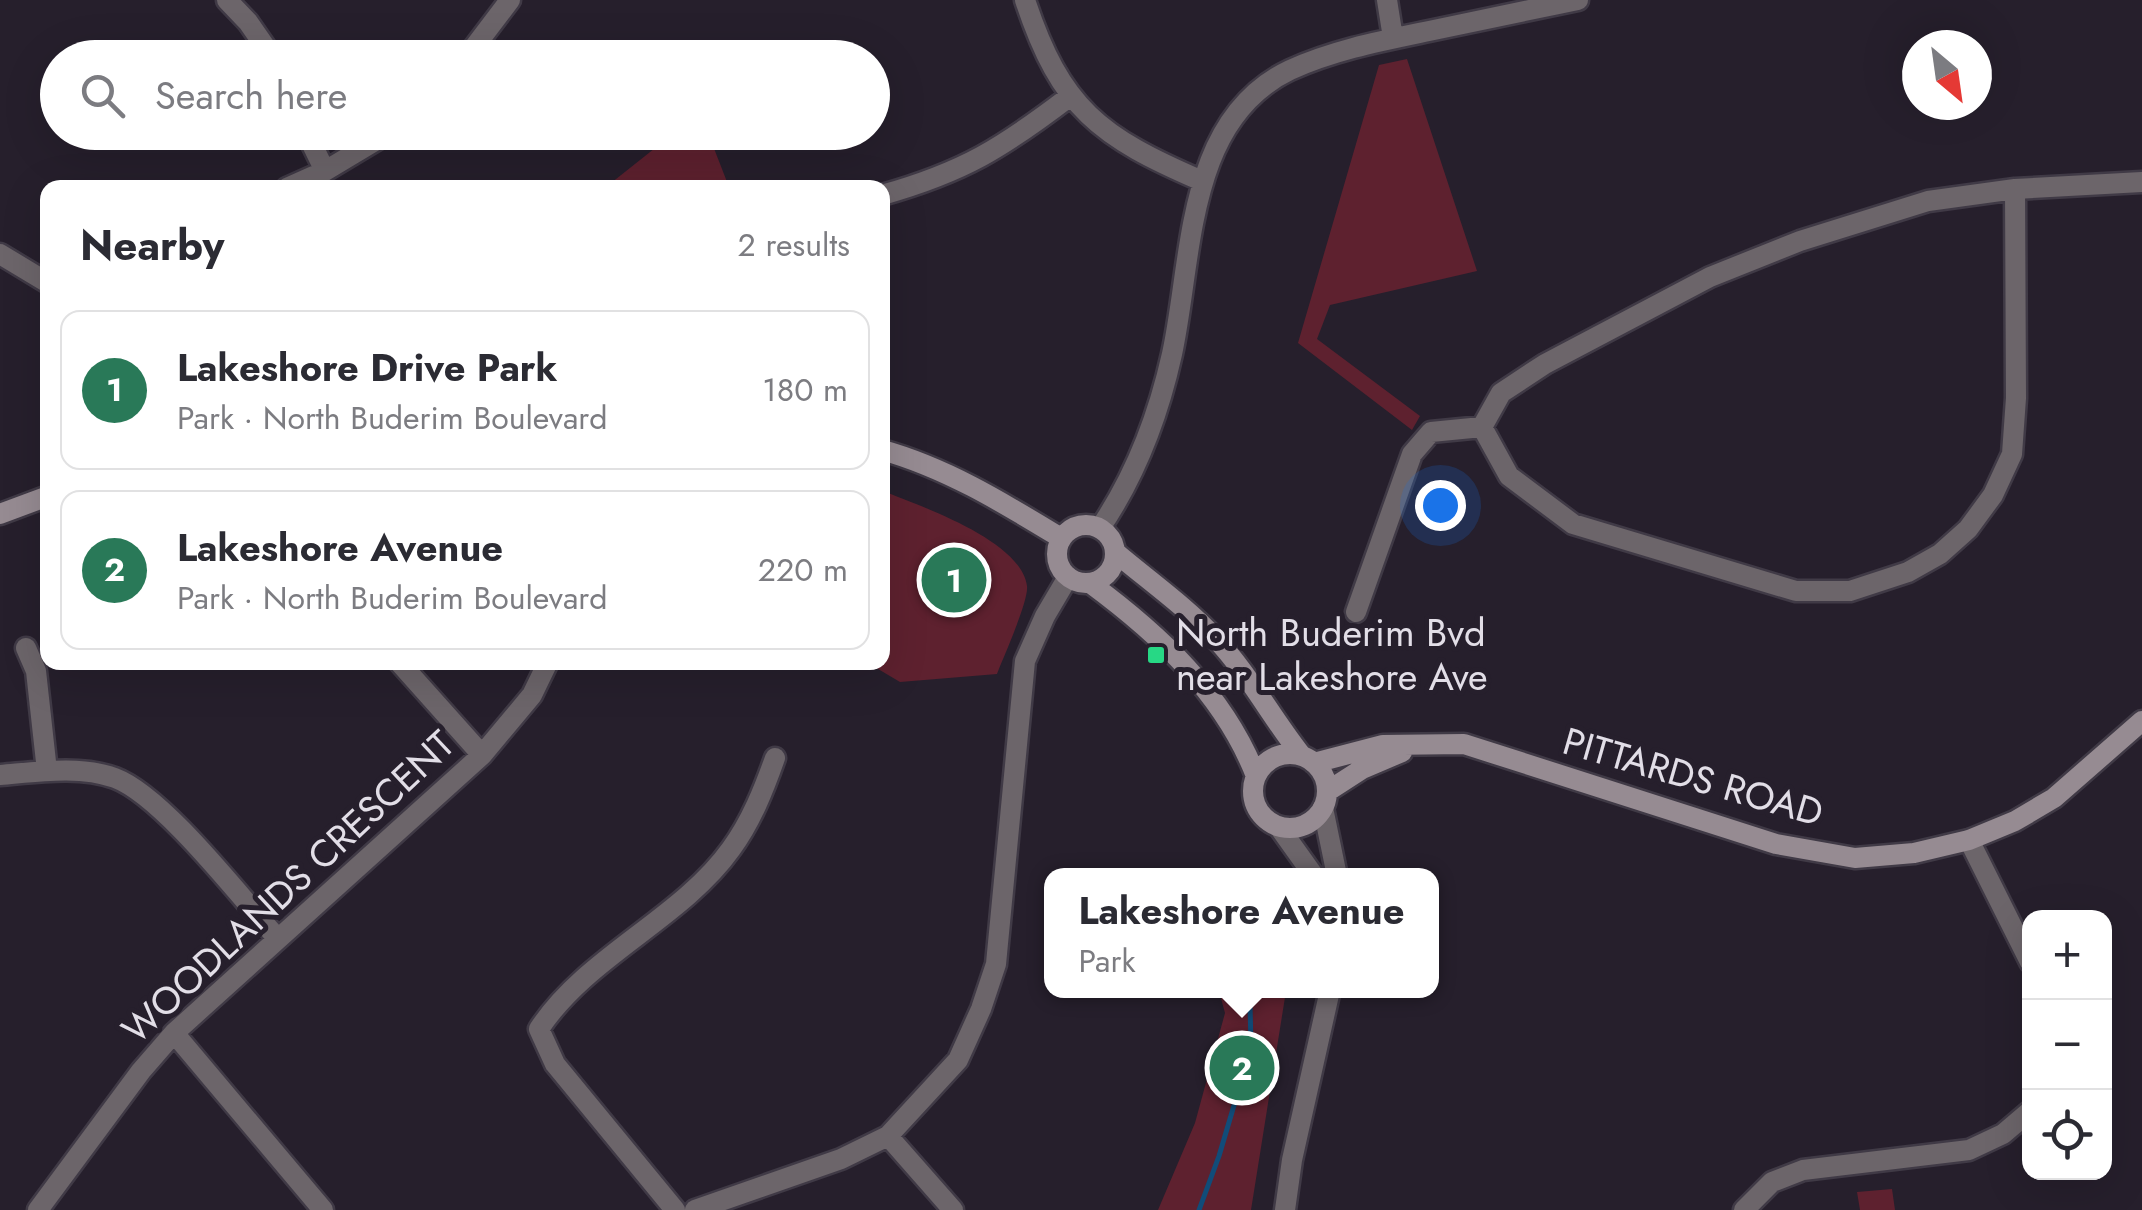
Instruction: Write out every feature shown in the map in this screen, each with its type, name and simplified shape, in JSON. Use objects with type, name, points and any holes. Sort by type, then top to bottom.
[{"type":"street","points":[[227,0],[260,40]]},
{"type":"street","points":[[480,40],[510,0]]},
{"type":"street","points":[[1025,0],[1045,54],[1069,97],[1118,139],[1150,159],[1202,181]]},
{"type":"street","points":[[1387,0],[1393,38]]},
{"type":"street","points":[[1100,528],[1126,489],[1150,432],[1172,353],[1202,181],[1228,128],[1250,98],[1285,72],[1328,54],[1578,0]]},
{"type":"street","points":[[890,192],[960,170],[1020,134],[1069,97]]},
{"type":"street","points":[[314,150],[324,171]]},
{"type":"street","points":[[304,180],[360,150]]},
{"type":"street","points":[[1482,428],[1501,393],[1546,364],[1710,277],[1800,241],[1928,202],[2015,189],[2142,182]]},
{"type":"street","points":[[1482,428],[1510,476],[1573,524],[1796,591],[1850,592],[1908,572],[1940,554],[1968,528],[1993,495],[2012,454],[2016,398],[2015,189]]},
{"type":"street","points":[[0,254],[40,278]]},
{"type":"street","points":[[1356,612],[1412,454],[1431,432],[1482,428]]},
{"type":"street","points":[[890,452],[916,460],[998,500],[1062,538]]},
{"type":"street","points":[[0,514],[40,499]]},
{"type":"street","points":[[1115,552],[1112,569],[1090,583],[1068,577],[1057,555],[1062,538],[1083,525],[1100,528],[1108,534],[1115,552],[1213,636],[1246,674],[1277,725],[1326,780],[1325,800],[1336,868]]},
{"type":"street","points":[[704,1208],[841,1159],[888,1136],[958,1060],[996,964],[1025,661],[1068,577]]},
{"type":"street","points":[[1090,583],[1142,622],[1210,694],[1243,744],[1256,776]]},
{"type":"street","points":[[26,648],[36,671],[47,771]]},
{"type":"street","points":[[406,670],[482,754]]},
{"type":"street","name":"WOODLANDS CRESCENT","points":[[38,1210],[140,1071],[174,1034],[482,754],[532,695],[544,670]]},
{"type":"street","name":"PITTARDS ROAD","points":[[1308,759],[1383,745],[1464,744],[1776,844],[1855,858],[1914,853],[1969,840],[2016,821],[2054,798],[2142,721]]},
{"type":"street","name":"PITTARDS ROAD","points":[[1325,800],[1362,768],[1427,742]]},
{"type":"street","points":[[1308,759],[1280,755],[1270,759],[1256,776],[1252,797],[1261,816],[1279,827],[1308,868]]},
{"type":"street","points":[[675,1210],[555,1064],[539,1029],[558,1000],[692,889],[731,850],[763,792],[775,758]]},
{"type":"street","points":[[0,775],[47,771],[114,777],[152,799],[278,939]]},
{"type":"street","points":[[1279,827],[1304,826],[1316,819],[1325,800]]},
{"type":"street","points":[[1969,840],[2022,946]]},
{"type":"street","points":[[1285,1210],[1292,1160],[1328,998]]},
{"type":"street","points":[[174,1034],[323,1210]]},
{"type":"street","points":[[1744,1210],[1772,1182],[1803,1170],[1969,1150],[2003,1134],[2022,1117]]},
{"type":"street","points":[[888,1136],[953,1210]]},
{"type":"shaded area","points":[[1407,59],[1477,271],[1330,305],[1317,339],[1420,416],[1412,430],[1298,343],[1379,65]]},
{"type":"shaded area","points":[[653,150],[715,150],[726,180],[615,180]]},
{"type":"shaded area","points":[[890,494],[989,540],[1021,569],[1027,586],[997,674],[900,682],[880,670],[890,670]]},
{"type":"shaded area","points":[[1221,998],[1285,998],[1251,1210],[1158,1210],[1195,1123],[1225,1013]]},
{"type":"shaded area","points":[[1892,1189],[1895,1210],[1860,1210],[1857,1192]]},
{"type":"waterway","points":[[1199,1210],[1251,1048],[1250,1003]]},
{"type":"place","name":"Lakeshore Drive Park","points":[[954,580]]},
{"type":"place","name":"North Buderim Bvd near Lakeshore Ave","points":[[1156,655]]},
{"type":"place","name":"Lakeshore Avenue","points":[[1242,1068]]}]
